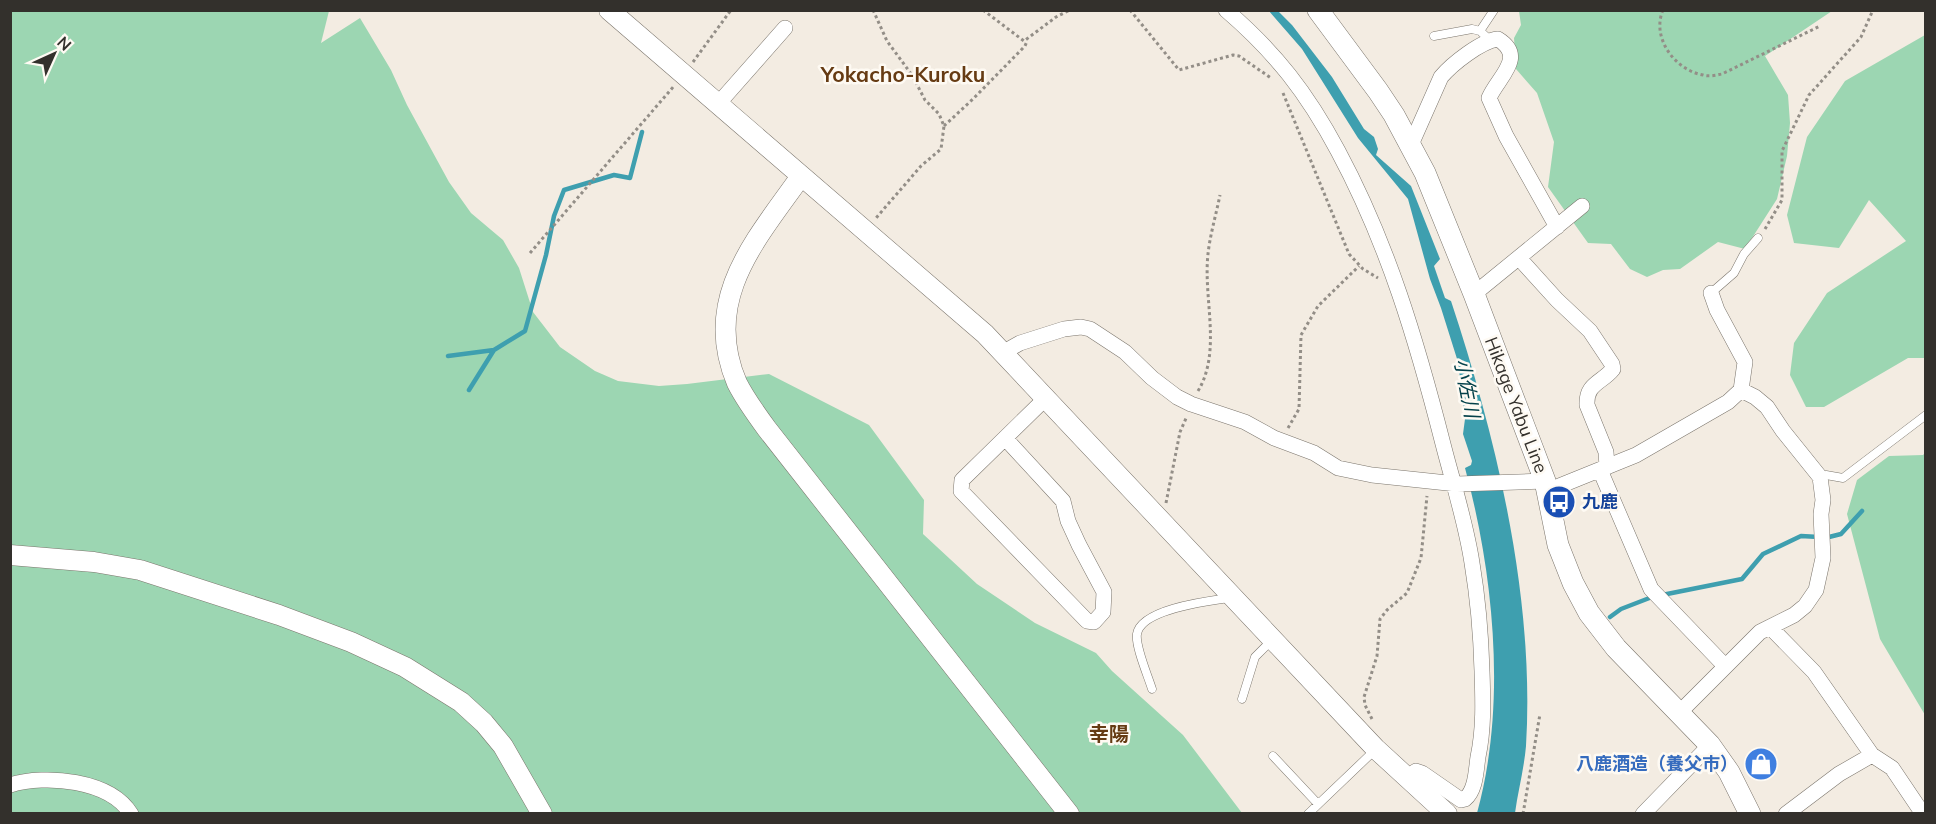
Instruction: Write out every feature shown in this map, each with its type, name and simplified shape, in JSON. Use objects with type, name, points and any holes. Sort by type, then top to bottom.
[{"type":"main road","name":"Hikage Yabu Line","points":[[1318,10],[1394,115],[1425,173],[1474,294],[1546,486],[1558,545],[1573,583],[1589,613],[1616,648],[1710,745],[1729,772],[1750,813]]},
{"type":"street","points":[[609,10],[866,230],[1004,352],[1376,749],[1447,813]]},
{"type":"street","points":[[1226,10],[1270,51],[1302,91],[1338,150],[1384,248],[1396,281],[1427,381],[1455,484],[1472,561],[1480,630],[1483,698],[1481,741],[1472,791],[1465,799],[1454,796],[1422,773],[1416,771],[1408,778]]},
{"type":"street","points":[[718,104],[785,28]]},
{"type":"street","points":[[1410,147],[1441,77],[1485,35],[1498,39],[1507,45],[1511,59],[1489,98],[1506,136],[1557,227]]},
{"type":"street","points":[[801,176],[750,249],[732,288],[728,301],[726,328],[731,363],[737,383],[766,429],[1070,813]]},
{"type":"street","points":[[1474,294],[1582,206]]},
{"type":"street","points":[[1519,258],[1557,300],[1590,331],[1612,364],[1612,369],[1593,385],[1587,398],[1587,405],[1606,452],[1604,468],[1651,589],[1725,666]]},
{"type":"street","points":[[1004,352],[1020,343],[1064,329],[1081,327],[1090,329],[1125,352],[1165,389],[1191,404],[1232,416],[1279,440],[1314,453],[1338,468],[1429,482],[1546,486],[1604,468],[1636,455],[1728,402],[1740,390],[1746,362],[1711,293]]},
{"type":"street","points":[[1680,712],[1760,632],[1771,628],[1805,606],[1816,590],[1824,558],[1821,514],[1823,500],[1820,477],[1782,431],[1767,406],[1755,396],[1740,390]]},
{"type":"street","points":[[1005,438],[1063,501],[1072,529],[1104,592],[1103,612],[1094,622],[1088,621],[961,490],[962,480],[1005,438],[1047,397]]},
{"type":"street","points":[[10,555],[94,562],[140,570],[279,615],[351,642],[405,666],[461,702],[484,723],[503,746],[542,813]]},
{"type":"street","points":[[1771,628],[1814,672],[1872,755],[1892,768],[1923,813]]},
{"type":"street","points":[[1643,813],[1710,745]]},
{"type":"street","points":[[1786,813],[1839,774],[1872,755]]},
{"type":"street","points":[[10,785],[20,782],[63,780],[92,786],[124,803],[131,813]]},
{"type":"lane","points":[[1434,36],[1472,29],[1485,35],[1494,10]]},
{"type":"lane","points":[[1711,293],[1734,273],[1744,254],[1758,238]]},
{"type":"lane","points":[[1820,477],[1826,475],[1843,478],[1926,415]]},
{"type":"lane","points":[[1152,689],[1137,642],[1137,633],[1144,623],[1179,607],[1234,597]]},
{"type":"lane","points":[[1242,699],[1254,657],[1273,639]]},
{"type":"lane","points":[[1308,813],[1376,749]]},
{"type":"lane","points":[[1273,756],[1318,804]]},
{"type":"path","points":[[530,253],[684,75],[731,10]]},
{"type":"path","points":[[866,230],[921,166],[941,149],[944,126],[939,114],[925,99],[912,75],[887,40],[873,10]]},
{"type":"path","points":[[983,10],[1018,38],[1027,40]]},
{"type":"path","points":[[944,126],[1025,46],[1027,40],[1056,17],[1070,10]]},
{"type":"path","points":[[1130,10],[1179,70],[1225,56],[1239,56],[1263,72],[1277,86]]},
{"type":"path","points":[[1663,10],[1659,28],[1666,48],[1676,61],[1685,67],[1701,75],[1709,76],[1722,74],[1820,26]]},
{"type":"path","points":[[1758,238],[1782,200],[1782,151],[1809,95],[1861,37],[1873,10]]},
{"type":"path","points":[[1281,91],[1349,254],[1359,266],[1375,277],[1396,281]]},
{"type":"path","points":[[1162,521],[1180,432],[1191,404],[1205,380],[1209,362],[1208,254],[1220,195]]},
{"type":"path","points":[[1279,440],[1294,422],[1299,409],[1302,335],[1318,306],[1359,266]]},
{"type":"path","points":[[1372,724],[1372,717],[1365,705],[1364,697],[1377,656],[1380,619],[1386,610],[1407,593],[1421,558],[1429,482]]},
{"type":"path","points":[[1523,813],[1540,714]]},
{"type":"green space","points":[[10,11],[329,11],[321,43],[360,18],[391,70],[407,105],[449,182],[471,213],[503,240],[519,268],[533,312],[560,347],[595,371],[618,381],[659,386],[769,374],[869,425],[924,500],[923,534],[977,584],[1035,623],[1096,653],[1112,671],[1183,735],[1242,813],[11,813]]},
{"type":"green space","points":[[1519,11],[1832,11],[1765,56],[1788,95],[1790,123],[1787,156],[1777,199],[1745,249],[1718,242],[1680,269],[1663,270],[1647,277],[1630,269],[1611,244],[1588,243],[1548,187],[1554,142],[1537,93],[1516,69],[1514,38],[1521,25]]},
{"type":"green space","points":[[1925,35],[1925,358],[1908,358],[1824,407],[1806,407],[1790,375],[1794,343],[1827,293],[1906,241],[1869,200],[1839,248],[1794,243],[1787,215],[1807,137],[1845,81]]},
{"type":"green space","points":[[1925,453],[1925,715],[1880,639],[1847,514],[1857,480],[1889,456],[1923,455]]},
{"type":"water","name":"小佐川","points":[[1269,11],[1278,11],[1292,25],[1332,77],[1364,129],[1374,137],[1378,149],[1376,155],[1411,186],[1440,259],[1434,266],[1445,298],[1451,301],[1483,408],[1509,521],[1518,577],[1525,634],[1527,690],[1526,746],[1515,813],[1477,813],[1492,729],[1493,640],[1483,552],[1465,468],[1471,465],[1472,461],[1463,434],[1465,419],[1458,362],[1430,279],[1408,199],[1358,138],[1302,49]]},
{"type":"waterway","points":[[469,390],[494,350],[525,331],[554,216],[564,190],[614,175],[630,178],[642,132]]},
{"type":"waterway","points":[[448,356],[494,350]]},
{"type":"waterway","points":[[1829,537],[1841,534],[1862,511]]},
{"type":"waterway","points":[[1662,595],[1742,579],[1763,554],[1801,536],[1819,537]]},
{"type":"waterway","points":[[1610,617],[1621,609],[1652,597]]},
{"type":"place","name":"九鹿","points":[[1559,502]]},
{"type":"place","name":"八鹿酒造（養父市）","points":[[1761,764]]},
{"type":"district","name":"Yokacho-Kuroku","points":[[903,75]]},
{"type":"district","name":"幸陽","points":[[1109,734]]}]
